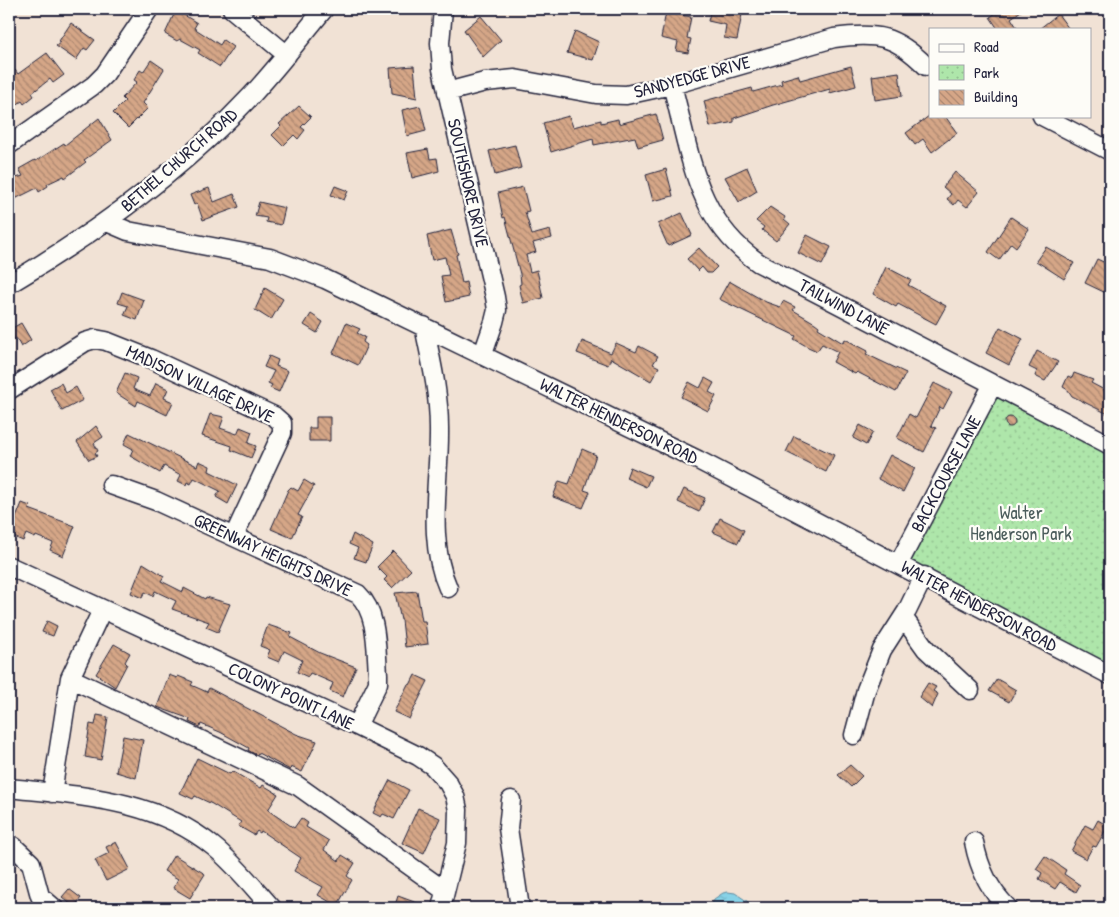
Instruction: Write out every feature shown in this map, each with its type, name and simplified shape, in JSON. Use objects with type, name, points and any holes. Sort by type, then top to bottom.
[{"type":"street","points":[[9,145],[94,86],[105,74],[149,9]]},
{"type":"street","points":[[232,9],[287,55]]},
{"type":"street","name":"BETHEL CHURCH ROAD","points":[[9,284],[107,222],[174,169],[221,126],[287,55],[324,9]]},
{"type":"street","name":"SOUTHSHORE DRIVE","points":[[443,9],[440,43],[442,69],[497,310],[483,354]]},
{"type":"street","name":"SANDYEDGE DRIVE","points":[[448,92],[485,82],[508,80],[530,81],[613,96],[672,85],[805,46],[850,36],[892,40],[904,45],[926,66]]},
{"type":"street","name":"TAILWIND LANE","points":[[672,85],[706,204],[732,241],[759,263],[1110,444]]},
{"type":"street","points":[[1046,118],[1110,151]]},
{"type":"street","name":"WALTER HENDERSON ROAD","points":[[107,222],[128,231],[270,258],[325,279],[483,354],[698,460],[924,576],[1110,675]]},
{"type":"street","points":[[424,326],[438,392],[439,429],[436,523],[442,574],[448,588]]},
{"type":"street","name":"MADISON VILLAGE DRIVE","points":[[9,388],[85,342],[95,339],[106,341],[151,359],[274,416],[282,423],[282,433],[234,536]]},
{"type":"street","name":"BACKCOURSE LANE","points":[[898,563],[993,384]]},
{"type":"street","name":"GREENWAY HEIGHTS DRIVE","points":[[111,485],[135,492],[358,594],[370,610],[378,683],[357,726]]},
{"type":"street","name":"COLONY POINT LANE","points":[[9,566],[357,726],[418,756],[433,766],[448,783],[455,796],[459,826],[453,861],[443,900]]},
{"type":"street","points":[[854,735],[866,690],[882,650],[903,618],[924,576]]},
{"type":"street","points":[[52,793],[70,678],[102,610]]},
{"type":"street","points":[[903,618],[926,649],[970,690]]},
{"type":"street","points":[[70,678],[298,786],[443,900]]},
{"type":"street","points":[[9,788],[121,802],[163,816],[213,846],[272,908]]},
{"type":"street","points":[[511,800],[508,828],[520,908]]},
{"type":"street","points":[[974,842],[978,863],[986,879],[998,899],[1008,908]]},
{"type":"street","points":[[9,846],[13,846],[31,863],[40,896],[54,908]]},
{"type":"green space","name":"Walter Henderson Park","points":[[993,385],[1110,445],[1110,674],[899,563]]},
{"type":"water","points":[[728,892],[735,893],[757,908],[711,908],[714,899]]},
{"type":"building","points":[[711,9],[743,9],[737,40],[724,38],[726,25],[708,21]]},
{"type":"building","points":[[1002,9],[1024,9],[1011,18],[1017,28],[997,28],[990,17]]},
{"type":"building","points":[[176,10],[197,23],[194,28],[220,45],[223,40],[233,47],[220,67],[198,53],[200,50],[180,39],[177,41],[165,34]]},
{"type":"building","points":[[666,12],[691,17],[687,38],[691,39],[688,53],[676,51],[678,42],[661,38]]},
{"type":"building","points":[[1058,14],[1068,28],[1040,28]]},
{"type":"building","points":[[481,16],[501,40],[483,57],[464,30]]},
{"type":"building","points":[[71,23],[95,40],[87,50],[84,48],[76,60],[56,46],[61,42],[59,41]]},
{"type":"building","points":[[575,31],[599,42],[593,60],[567,53]]},
{"type":"building","points":[[47,53],[64,75],[53,83],[50,79],[32,93],[34,96],[24,104],[22,101],[9,110],[9,74],[15,70],[18,74]]},
{"type":"building","points":[[151,60],[164,69],[143,103],[148,108],[128,128],[113,113],[125,101],[122,98],[137,82],[134,80],[140,70],[143,72]]},
{"type":"building","points":[[414,66],[417,98],[392,93],[390,68]]},
{"type":"building","points":[[851,66],[856,86],[830,93],[830,89],[773,105],[734,118],[734,122],[710,127],[704,101],[752,88],[753,92],[782,84],[781,80],[798,75],[800,80]]},
{"type":"building","points":[[899,72],[902,96],[875,100],[872,76]]},
{"type":"building","points":[[299,106],[311,117],[301,127],[305,130],[298,139],[294,135],[283,146],[272,135],[281,126],[279,124]]},
{"type":"building","points":[[420,106],[426,131],[407,136],[402,110]]},
{"type":"building","points":[[656,114],[663,140],[638,147],[635,137],[594,145],[593,139],[551,152],[543,123],[569,116],[573,127],[601,120],[601,123],[618,119],[619,124]]},
{"type":"building","points":[[929,116],[929,118],[946,118],[957,133],[932,152],[923,139],[915,145],[906,133]]},
{"type":"building","points":[[99,118],[112,140],[84,160],[86,162],[65,178],[64,176],[47,184],[48,186],[39,192],[37,188],[9,202],[9,180],[23,176],[19,169],[36,161],[64,143],[65,145]]},
{"type":"building","points":[[515,145],[521,168],[495,175],[489,151]]},
{"type":"building","points":[[428,149],[430,159],[437,158],[439,171],[412,178],[407,153]]},
{"type":"building","points":[[747,167],[757,191],[739,202],[725,177]]},
{"type":"building","points":[[666,169],[673,196],[653,201],[646,175]]},
{"type":"building","points":[[955,172],[979,192],[967,207],[958,200],[954,205],[947,199],[951,194],[943,187]]},
{"type":"building","points":[[335,186],[348,191],[344,200],[331,195]]},
{"type":"building","points":[[523,187],[529,211],[525,212],[532,235],[550,230],[552,238],[533,243],[536,252],[526,255],[530,272],[537,270],[543,298],[523,303],[519,285],[521,284],[520,274],[505,217],[503,218],[498,193]]},
{"type":"building","points":[[209,188],[214,202],[234,194],[239,207],[203,220],[197,203],[194,205],[190,195]]},
{"type":"building","points":[[259,202],[285,208],[281,225],[266,222],[267,218],[255,216]]},
{"type":"building","points":[[770,207],[785,217],[784,219],[790,224],[776,241],[762,230],[764,227],[756,221]]},
{"type":"building","points":[[682,213],[692,235],[668,246],[658,224]]},
{"type":"building","points":[[1011,217],[1029,229],[1016,247],[1011,243],[999,260],[988,252]]},
{"type":"building","points":[[451,230],[458,254],[456,255],[462,283],[466,282],[469,297],[446,302],[441,276],[449,275],[445,257],[432,260],[427,236]]},
{"type":"building","points":[[807,235],[831,247],[822,265],[798,253]]},
{"type":"building","points":[[1046,247],[1074,263],[1064,279],[1036,261]]},
{"type":"building","points":[[699,248],[717,267],[711,273],[707,273],[702,267],[698,271],[687,259]]},
{"type":"building","points":[[1097,259],[1110,265],[1106,273],[1110,275],[1110,295],[1085,283]]},
{"type":"building","points":[[886,267],[911,280],[908,285],[946,306],[936,324],[898,304],[896,307],[873,294]]},
{"type":"building","points":[[729,281],[766,302],[780,307],[783,301],[795,307],[793,310],[843,343],[845,339],[868,351],[866,354],[906,373],[896,392],[833,362],[838,352],[822,344],[817,351],[808,347],[794,339],[796,336],[719,299]]},
{"type":"building","points":[[265,288],[283,299],[271,320],[255,310]]},
{"type":"building","points":[[122,292],[144,300],[137,320],[124,315],[128,306],[118,303]]},
{"type":"building","points":[[311,314],[323,322],[317,333],[304,325]]},
{"type":"building","points":[[21,323],[31,340],[21,347],[16,338],[9,342],[9,330]]},
{"type":"building","points":[[346,323],[360,329],[357,333],[365,337],[363,342],[367,345],[358,365],[333,353]]},
{"type":"building","points":[[1000,327],[1023,339],[1009,365],[986,353]]},
{"type":"building","points":[[582,341],[611,353],[616,343],[636,352],[639,346],[658,356],[653,364],[659,367],[651,381],[611,358],[608,365],[577,353]]},
{"type":"building","points":[[1037,351],[1058,362],[1045,381],[1035,376],[1037,371],[1029,367]]},
{"type":"building","points":[[269,356],[278,360],[276,366],[288,371],[279,392],[270,388],[272,385],[268,383],[274,371],[264,367]]},
{"type":"building","points":[[125,373],[137,378],[133,389],[150,396],[156,383],[168,389],[164,398],[173,402],[167,415],[138,401],[136,406],[116,393]]},
{"type":"building","points":[[1074,373],[1093,380],[1091,383],[1110,393],[1110,415],[1072,396],[1063,387],[1068,376],[1072,378]]},
{"type":"building","points":[[705,378],[714,383],[709,392],[716,396],[708,411],[681,397],[689,382],[700,388]]},
{"type":"building","points":[[61,383],[66,393],[76,387],[83,400],[62,411],[50,389]]},
{"type":"building","points":[[934,383],[952,392],[943,409],[940,407],[931,426],[936,428],[924,452],[897,438],[909,414],[916,418]]},
{"type":"building","points":[[210,414],[224,417],[220,428],[237,434],[240,427],[252,432],[248,443],[256,446],[251,458],[231,450],[232,446],[202,436]]},
{"type":"building","points":[[316,417],[330,417],[330,441],[309,441],[309,428],[316,428]]},
{"type":"building","points":[[1008,417],[1012,417],[1015,422],[1014,426],[1008,427],[1005,424],[1005,420]]},
{"type":"building","points":[[860,425],[873,432],[866,445],[853,438]]},
{"type":"building","points":[[96,426],[103,437],[94,443],[98,451],[95,453],[97,456],[89,460],[77,442]]},
{"type":"building","points":[[129,433],[197,466],[199,461],[210,466],[209,471],[237,485],[228,504],[216,497],[220,491],[194,478],[191,484],[187,482],[186,485],[178,481],[181,475],[164,466],[160,473],[130,456],[133,449],[124,444]]},
{"type":"building","points":[[794,436],[834,455],[826,472],[786,452]]},
{"type":"building","points":[[582,449],[596,455],[584,490],[590,492],[583,508],[553,497],[559,481],[569,484]]},
{"type":"building","points":[[890,455],[915,468],[903,492],[878,479]]},
{"type":"building","points":[[630,467],[651,476],[646,487],[626,478]]},
{"type":"building","points":[[304,480],[314,486],[298,515],[302,517],[292,538],[271,529],[288,490],[291,487],[298,491]]},
{"type":"building","points":[[684,489],[705,498],[699,512],[678,502]]},
{"type":"building","points":[[22,503],[30,506],[29,509],[75,526],[63,556],[50,550],[53,543],[36,536],[35,538],[26,534],[23,541],[9,535]]},
{"type":"building","points":[[720,518],[744,530],[738,543],[713,532]]},
{"type":"building","points":[[353,534],[373,545],[366,562],[354,558],[358,548],[349,544]]},
{"type":"building","points":[[393,551],[411,570],[392,588],[384,580],[387,577],[377,567]]},
{"type":"building","points":[[143,563],[164,576],[161,581],[183,592],[184,588],[205,599],[206,597],[230,604],[218,632],[206,627],[209,622],[172,609],[176,601],[155,591],[153,596],[145,592],[142,598],[131,593]]},
{"type":"building","points":[[417,591],[422,621],[425,621],[428,644],[405,647],[402,620],[395,593]]},
{"type":"building","points":[[47,621],[57,626],[53,636],[42,632]]},
{"type":"building","points":[[268,625],[292,633],[290,637],[320,653],[356,667],[343,697],[330,691],[333,683],[310,673],[308,677],[297,672],[302,660],[284,651],[279,662],[267,657],[270,650],[260,646]]},
{"type":"building","points":[[114,644],[130,653],[125,662],[127,664],[115,687],[96,674]]},
{"type":"building","points":[[169,675],[177,678],[178,676],[193,682],[191,685],[207,692],[209,688],[296,734],[317,741],[302,772],[291,767],[290,770],[258,753],[257,755],[251,752],[248,750],[249,748],[220,732],[201,724],[200,727],[189,722],[190,719],[157,707]]},
{"type":"building","points":[[415,675],[428,681],[409,719],[394,712],[408,684],[410,685]]},
{"type":"building","points":[[997,679],[1016,690],[1009,702],[989,691]]},
{"type":"building","points":[[928,683],[936,687],[933,691],[938,694],[932,708],[919,697]]},
{"type":"building","points":[[97,715],[108,717],[101,760],[85,757],[90,724],[95,725]]},
{"type":"building","points":[[123,736],[143,740],[136,778],[116,772]]},
{"type":"building","points":[[197,758],[230,774],[232,771],[261,788],[263,785],[278,794],[268,810],[294,828],[301,818],[308,823],[306,827],[329,841],[324,850],[339,861],[342,855],[355,863],[347,876],[352,880],[337,906],[318,895],[323,887],[294,871],[301,858],[261,831],[260,833],[257,831],[254,835],[238,826],[241,822],[212,804],[195,796],[193,799],[180,793]]},
{"type":"building","points":[[850,765],[862,776],[851,787],[838,775]]},
{"type":"building","points":[[390,780],[409,790],[394,819],[383,814],[381,817],[373,813]]},
{"type":"building","points":[[418,808],[440,818],[424,853],[402,843]]},
{"type":"building","points":[[1098,820],[1108,826],[1096,847],[1093,846],[1086,859],[1071,851],[1085,825],[1093,829]]},
{"type":"building","points":[[116,842],[130,869],[106,881],[95,860],[109,853],[106,847]]},
{"type":"building","points":[[174,855],[205,874],[190,898],[173,888],[178,879],[164,871]]},
{"type":"building","points":[[1045,856],[1066,870],[1064,874],[1080,885],[1076,892],[1060,882],[1055,889],[1039,879],[1042,873],[1036,869]]},
{"type":"building","points":[[69,889],[81,898],[74,907],[62,897]]},
{"type":"building","points":[[398,896],[428,907],[428,908],[394,908]]}]
